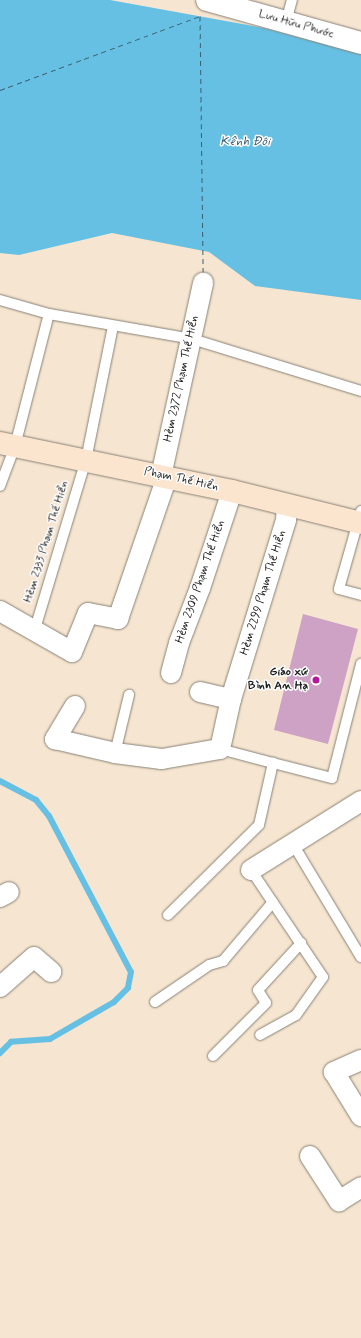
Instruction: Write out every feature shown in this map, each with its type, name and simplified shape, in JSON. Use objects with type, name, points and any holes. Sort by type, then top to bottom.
[{"type":"main road","name":"Phạm Thế Hiển","points":[[8,444],[232,491],[287,505],[360,519]]},
{"type":"street","name":"Lưu Hữu Phước","points":[[207,0],[360,41]]},
{"type":"street","name":"Hẻm 2372 Phạm Thế Hiển","points":[[34,632],[72,652],[88,613],[118,619],[164,477],[203,283]]},
{"type":"street","name":"Hẻm 2309 Phạm Thế Hiển","points":[[171,673],[179,643],[200,588],[232,491]]},
{"type":"street","name":"Hẻm 2299 Phạm Thế Hiển","points":[[220,749],[231,699],[286,520],[287,505]]},
{"type":"street","points":[[0,611],[34,632]]},
{"type":"street","points":[[200,692],[231,699]]},
{"type":"street","points":[[75,706],[55,739],[115,753],[162,759],[220,749]]},
{"type":"street","points":[[251,870],[361,801]]},
{"type":"street","points":[[0,987],[34,958],[51,972]]},
{"type":"street","points":[[361,1060],[334,1072],[361,1116]]},
{"type":"street","points":[[310,1156],[339,1201],[361,1187]]},
{"type":"lane","points":[[286,22],[292,0]]},
{"type":"lane","points":[[0,300],[49,314],[192,339],[361,391]]},
{"type":"lane","points":[[0,486],[8,444],[49,314]]},
{"type":"lane","name":"Hẻm 2333 Phạm Thế Hiển","points":[[34,632],[86,460],[113,326]]},
{"type":"lane","points":[[360,519],[339,590],[361,595]]},
{"type":"lane","points":[[220,749],[332,778],[361,664]]},
{"type":"lane","points":[[115,753],[129,695]]},
{"type":"lane","points":[[168,915],[259,825],[274,762]]},
{"type":"lane","points":[[293,844],[361,958]]},
{"type":"lane","points":[[251,870],[323,977],[296,1015],[260,1035]]},
{"type":"lane","points":[[155,1002],[209,965],[223,961],[273,902]]},
{"type":"lane","points":[[213,1056],[266,1003],[258,990],[300,943]]},
{"type":"water","name":"Kênh Đôi","points":[[0,0],[110,0],[264,28],[361,54],[361,300],[255,286],[209,252],[112,233],[19,255],[0,253]]},
{"type":"building","name":"Giáo xứ Bình An Hạ","points":[[303,614],[358,629],[328,744],[274,730]]},
{"type":"waterway","points":[[0,781],[36,800],[49,816],[131,972],[128,988],[114,1002],[50,1039],[11,1042],[0,1053]]},
{"type":"ferry route","points":[[0,90],[200,16],[203,274]]},
{"type":"place","name":"Giáo xứ Bình An Hạ","points":[[316,680]]}]
